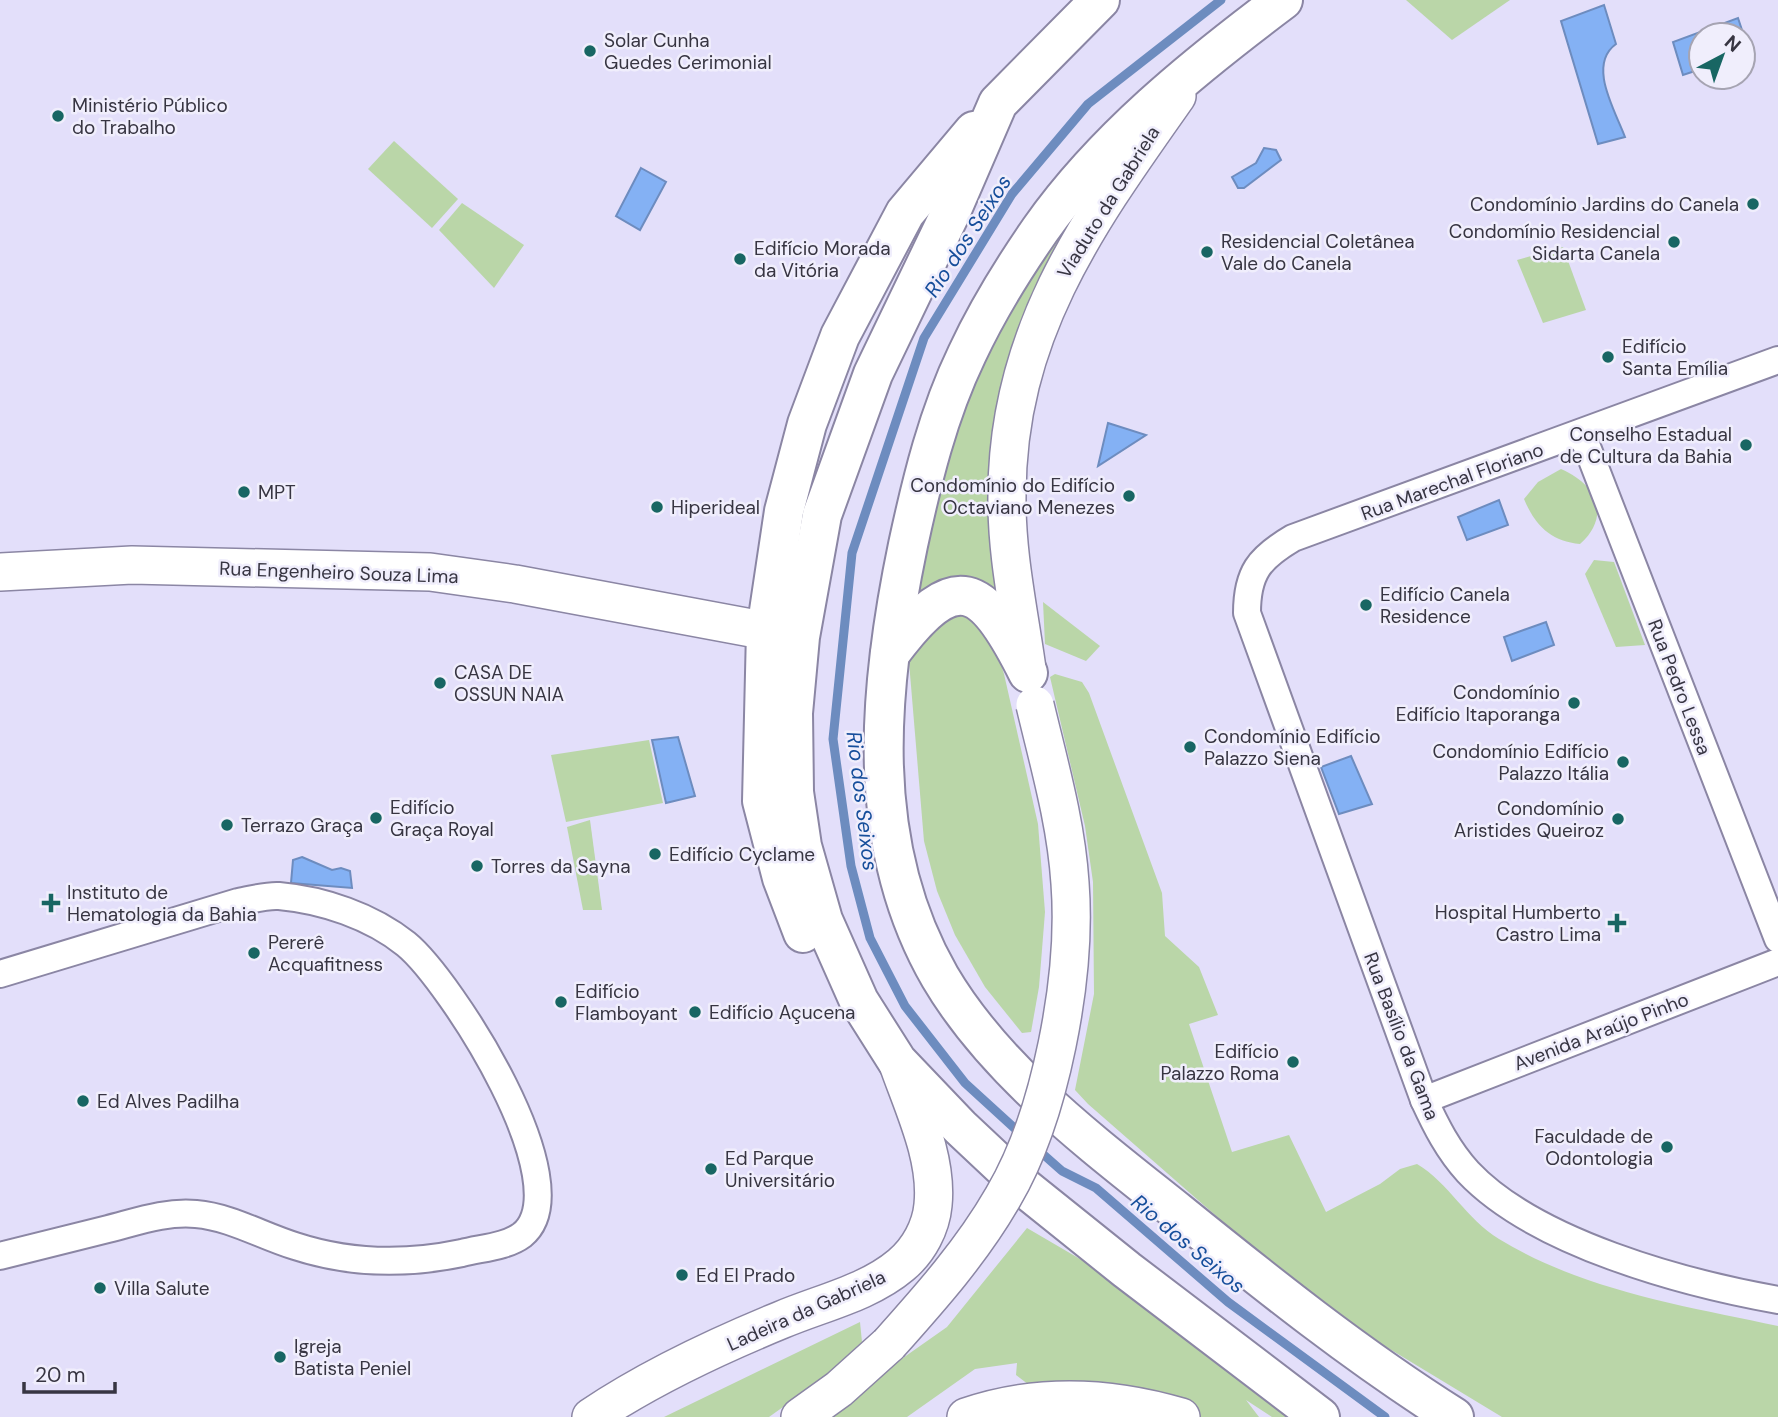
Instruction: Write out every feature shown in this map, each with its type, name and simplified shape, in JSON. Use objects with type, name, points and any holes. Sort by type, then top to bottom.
[{"type":"main road","points":[[1100,0],[998,103],[905,213],[840,335],[807,424],[784,511],[783,634],[762,801],[782,878],[820,975],[897,1061],[960,1127],[1027,1189],[1126,1270],[1320,1417]]},
{"type":"main road","points":[[1283,0],[1195,69],[1091,167],[1042,227],[1001,289],[971,345],[939,425],[919,496],[888,656],[882,742],[886,808],[897,869],[920,936],[940,977],[971,1022],[1004,1060],[1121,1167],[1371,1362],[1454,1417]]},
{"type":"main road","name":"Viaduto da Gabriela","points":[[800,1417],[839,1389],[889,1344],[937,1290],[975,1241],[1004,1196],[1028,1147],[1047,1087],[1069,953],[1070,884],[1061,811],[1031,689],[1009,548],[1007,493],[1012,428],[1027,359],[1048,299],[1077,243],[1195,69]]},
{"type":"main road","name":"Rua Engenheiro Souza Lima","points":[[0,572],[132,565],[430,572],[515,584],[783,634]]},
{"type":"main road","points":[[888,656],[915,621],[935,604],[953,595],[972,597],[990,610],[1005,627],[1031,689]]},
{"type":"main road","points":[[783,634],[793,713],[794,792],[802,846],[823,920],[859,1001],[897,1061]]},
{"type":"main road","name":"Ladeira da Gabriela","points":[[591,1417],[653,1378],[778,1321],[878,1282],[904,1263],[926,1234],[933,1204],[930,1159],[897,1061]]},
{"type":"main road","points":[[982,1414],[1046,1399],[1097,1401],[1181,1417]]},
{"type":"street","name":"Rua Marechal Floriano","points":[[1247,613],[1247,589],[1256,566],[1272,550],[1293,538],[1778,360]]},
{"type":"street","name":"Rua Pedro Lessa","points":[[1582,434],[1778,939]]},
{"type":"street","name":"Rua Basílio da Gama","points":[[1247,613],[1424,1100],[1445,1143],[1469,1172],[1505,1204],[1552,1232],[1730,1292],[1778,1300]]},
{"type":"street","points":[[0,974],[238,902],[277,895],[327,905],[365,919],[405,944],[438,975],[504,1084],[527,1137],[538,1179],[535,1214],[524,1234],[507,1243],[438,1258],[403,1261],[346,1260],[294,1246],[223,1218],[194,1213],[161,1216],[0,1255]]},
{"type":"street","name":"Avenida Araújo Pinho","points":[[1424,1100],[1778,962]]},
{"type":"green space","points":[[1406,0],[1510,0],[1452,40]]},
{"type":"green space","points":[[394,141],[458,199],[432,228],[368,169]]},
{"type":"green space","points":[[1097,168],[1056,273],[997,609],[912,613],[969,359]]},
{"type":"green space","points":[[462,203],[524,245],[494,288],[439,230]]},
{"type":"green space","points":[[1563,247],[1586,310],[1543,323],[1517,260]]},
{"type":"green space","points":[[1561,469],[1583,483],[1596,501],[1595,522],[1580,544],[1560,539],[1545,530],[1533,517],[1524,499],[1538,482]]},
{"type":"green space","points":[[1594,560],[1614,562],[1645,645],[1616,647],[1585,574]]},
{"type":"green space","points":[[1043,602],[1100,646],[1086,661],[1045,644]]},
{"type":"green space","points":[[944,613],[971,614],[995,645],[1038,824],[1045,912],[1039,987],[1031,1032],[1022,1033],[985,987],[955,935],[937,891],[924,841],[909,662],[915,641]]},
{"type":"green space","points":[[1055,674],[1082,682],[1089,693],[1162,893],[1165,936],[1199,967],[1218,1015],[1189,1024],[1232,1152],[1289,1135],[1326,1212],[1380,1184],[1400,1169],[1417,1164],[1439,1181],[1487,1231],[1531,1257],[1599,1284],[1634,1294],[1778,1326],[1778,1417],[1502,1417],[1350,1325],[1254,1249],[1088,1104],[1075,1090],[1094,994],[1093,882],[1085,826],[1050,677]]},
{"type":"green space","points":[[649,740],[663,803],[566,822],[551,755]]},
{"type":"green space","points":[[590,820],[602,910],[583,910],[567,827]]},
{"type":"green space","points":[[1027,1228],[1145,1297],[1307,1417],[1272,1417],[1246,1400],[1259,1417],[1071,1417],[1016,1375],[1017,1363],[975,1369],[907,1417],[819,1417],[947,1327]]},
{"type":"green space","points":[[860,1322],[862,1342],[821,1380],[769,1417],[664,1417]]},
{"type":"water","points":[[1604,5],[1616,44],[1608,53],[1603,76],[1625,137],[1598,144],[1561,21]]},
{"type":"water","points":[[1687,37],[1687,74],[1683,75],[1673,42]]},
{"type":"water","points":[[1264,148],[1276,150],[1281,160],[1244,188],[1238,188],[1232,177],[1256,163]]},
{"type":"water","points":[[641,168],[666,182],[640,230],[616,216]]},
{"type":"water","points":[[1108,423],[1146,435],[1098,466]]},
{"type":"water","points":[[1499,500],[1508,525],[1467,540],[1458,517]]},
{"type":"water","points":[[1546,622],[1554,645],[1512,661],[1504,637]]},
{"type":"water","points":[[678,737],[695,796],[666,803],[652,740]]},
{"type":"water","points":[[1351,756],[1372,804],[1339,814],[1321,767]]},
{"type":"water","points":[[302,857],[332,870],[341,868],[350,871],[352,888],[291,883],[293,860]]},
{"type":"waterway","name":"Rio dos Seixos","points":[[1023,1136],[965,1083],[905,1006],[870,938],[851,866],[833,739],[852,553],[924,338],[1012,194],[1088,104],[1221,0]]},
{"type":"waterway","name":"Rio dos Seixos","points":[[1036,1148],[1062,1171],[1096,1188],[1228,1302],[1385,1417]]},
{"type":"place","name":"Solar Cunha Guedes Cerimonial","points":[[590,51]]},
{"type":"place","name":"Ministério Público do Trabalho","points":[[58,116]]},
{"type":"place","name":"Condomínio Jardins do Canela","points":[[1753,204]]},
{"type":"place","name":"Condomínio Residencial Sidarta Canela","points":[[1674,242]]},
{"type":"place","name":"Residencial Coletânea Vale do Canela","points":[[1207,252]]},
{"type":"place","name":"Edifício Morada da Vitória","points":[[740,259]]},
{"type":"place","name":"Edifício Santa Emília","points":[[1608,357]]},
{"type":"place","name":"Conselho Estadual de Cultura da Bahia","points":[[1746,445]]},
{"type":"place","name":"MPT","points":[[244,492]]},
{"type":"place","name":"Condomínio do Edifício Octaviano Menezes","points":[[1129,496]]},
{"type":"place","name":"Hiperideal","points":[[657,507]]},
{"type":"place","name":"Edifício Canela Residence","points":[[1366,605]]},
{"type":"place","name":"CASA DE OSSUN NAIA","points":[[440,683]]},
{"type":"place","name":"Condomínio Edifício Itaporanga","points":[[1574,703]]},
{"type":"place","name":"Condomínio Edifício Palazzo Siena","points":[[1190,747]]},
{"type":"place","name":"Condomínio Edifício Palazzo Itália","points":[[1623,762]]},
{"type":"place","name":"Edifício Graça Royal","points":[[376,818]]},
{"type":"place","name":"Condomínio Aristides Queiroz","points":[[1618,819]]},
{"type":"place","name":"Terrazo Graça","points":[[227,825]]},
{"type":"place","name":"Edifício Cyclame","points":[[655,854]]},
{"type":"place","name":"Torres da Sayna","points":[[477,866]]},
{"type":"place","name":"Instituto de Hematologia da Bahia","points":[[51,903]]},
{"type":"place","name":"Hospital Humberto Castro Lima","points":[[1617,923]]},
{"type":"place","name":"Pererê Acquafitness","points":[[254,953]]},
{"type":"place","name":"Edifício Flamboyant","points":[[561,1002]]},
{"type":"place","name":"Edifício Açucena","points":[[695,1012]]},
{"type":"place","name":"Edifício Palazzo Roma","points":[[1293,1062]]},
{"type":"place","name":"Ed Alves Padilha","points":[[83,1101]]},
{"type":"place","name":"Faculdade de Odontologia","points":[[1667,1147]]},
{"type":"place","name":"Ed Parque Universitário","points":[[711,1169]]},
{"type":"place","name":"Ed El Prado","points":[[682,1275]]},
{"type":"place","name":"Villa Salute","points":[[100,1288]]},
{"type":"place","name":"Igreja Batista Peniel","points":[[280,1357]]}]
